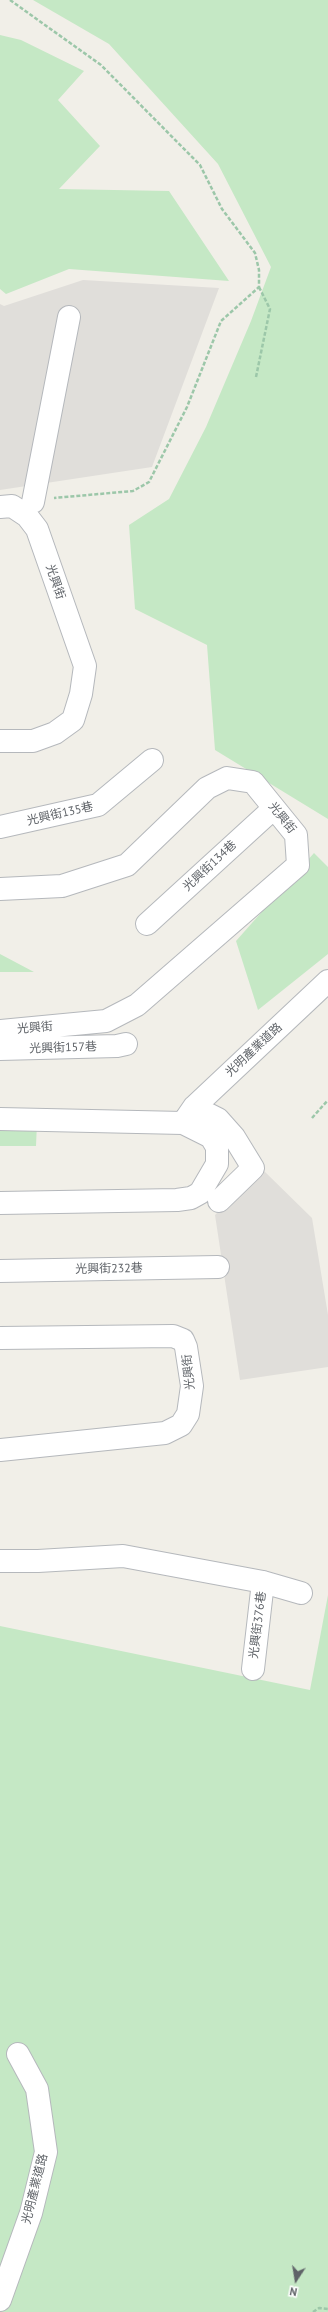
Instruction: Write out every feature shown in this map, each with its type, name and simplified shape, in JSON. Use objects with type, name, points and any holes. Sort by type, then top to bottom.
[{"type":"street","points":[[33,502],[70,317]]},
{"type":"street","name":"光興街","points":[[0,507],[12,506],[27,516],[37,529],[85,666],[81,694],[73,720],[55,733],[33,740],[0,741]]},
{"type":"street","name":"光興街135巷","points":[[0,827],[98,805],[152,760]]},
{"type":"street","name":"光興街","points":[[0,889],[62,886],[127,865],[207,788],[227,778],[253,782],[296,835],[298,865],[137,1005],[106,1021],[0,1031]]},
{"type":"street","name":"光興街134巷","points":[[148,924],[274,808]]},
{"type":"street","name":"光明產業道路","points":[[188,1115],[328,981]]},
{"type":"street","name":"光興街157巷","points":[[0,1049],[117,1046],[126,1044]]},
{"type":"street","points":[[0,1119],[188,1115],[218,1118],[234,1138],[253,1168],[219,1201]]},
{"type":"street","points":[[0,1203],[177,1200],[191,1198],[200,1193],[217,1164],[217,1147],[211,1137],[188,1115]]},
{"type":"street","name":"光興街232巷","points":[[0,1271],[218,1267]]},
{"type":"street","name":"光興街","points":[[0,1338],[173,1336],[182,1340],[186,1347],[192,1386],[188,1414],[181,1425],[166,1433],[0,1450]]},
{"type":"street","points":[[0,1561],[38,1561],[123,1556],[264,1582],[301,1592]]},
{"type":"street","name":"光興街376巷","points":[[253,1669],[264,1582]]},
{"type":"street","name":"光明產業道路","points":[[0,2300],[31,2213],[46,2152],[37,2089],[18,2054]]},
{"type":"path","points":[[10,0],[101,65],[200,165],[222,209],[255,253],[259,270],[259,287],[270,309],[256,377]]},
{"type":"path","points":[[33,502],[49,498],[133,492],[149,482],[187,407],[221,321],[259,287]]},
{"type":"path","points":[[312,1118],[328,1100]]},
{"type":"path","points":[[313,2312],[319,2308],[328,2309]]},
{"type":"shaded area","points":[[83,280],[219,288],[152,467],[0,490],[0,304],[4,306]]},
{"type":"shaded area","points":[[262,1169],[312,1218],[328,1315],[328,1367],[240,1380],[215,1215]]},
{"type":"green space","points":[[33,0],[328,0],[328,819],[215,750],[207,645],[135,609],[129,525],[169,499],[206,427],[251,321],[271,267],[218,164],[109,44]]},
{"type":"green space","points":[[0,35],[21,40],[84,71],[58,100],[100,146],[59,189],[169,191],[229,281],[69,269],[6,294],[0,289]]},
{"type":"green space","points":[[314,853],[328,867],[328,954],[258,1010],[236,941]]},
{"type":"green space","points":[[0,954],[34,972],[0,972]]},
{"type":"green space","points":[[0,1123],[37,1123],[36,1146],[0,1146]]},
{"type":"green space","points":[[328,1595],[328,2312],[0,2312],[0,1626],[310,1690]]}]
